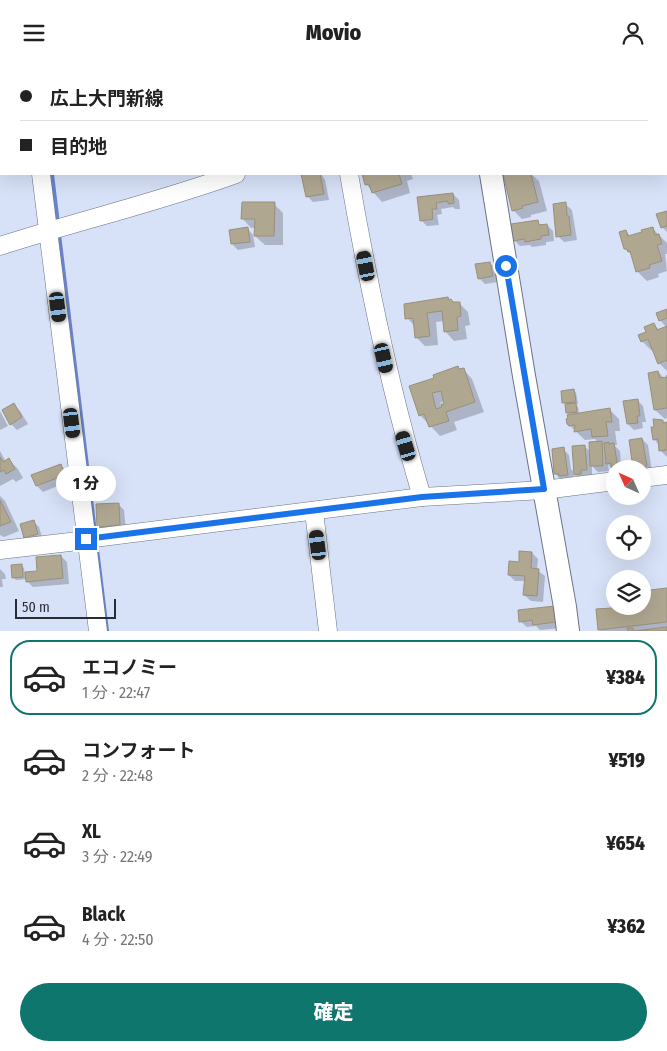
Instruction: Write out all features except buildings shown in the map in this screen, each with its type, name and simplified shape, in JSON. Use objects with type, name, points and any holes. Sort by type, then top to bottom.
[{"type":"main road","points":[[491,175],[568,631]]},
{"type":"street","points":[[41,175],[98,631]]},
{"type":"street","points":[[0,246],[49,230],[195,189],[233,175]]},
{"type":"street","points":[[349,175],[384,358],[401,429],[422,497]]},
{"type":"street","points":[[651,477],[667,475]]},
{"type":"street","points":[[0,550],[422,497],[544,489],[606,482]]},
{"type":"street","points":[[314,511],[328,631]]},
{"type":"waterway","points":[[52,175],[58,224]]},
{"type":"waterway","points":[[59,234],[95,532]]},
{"type":"waterway","points":[[96,541],[107,631]]},
{"type":"route","points":[[86,539],[422,497],[544,489],[506,266]]}]
